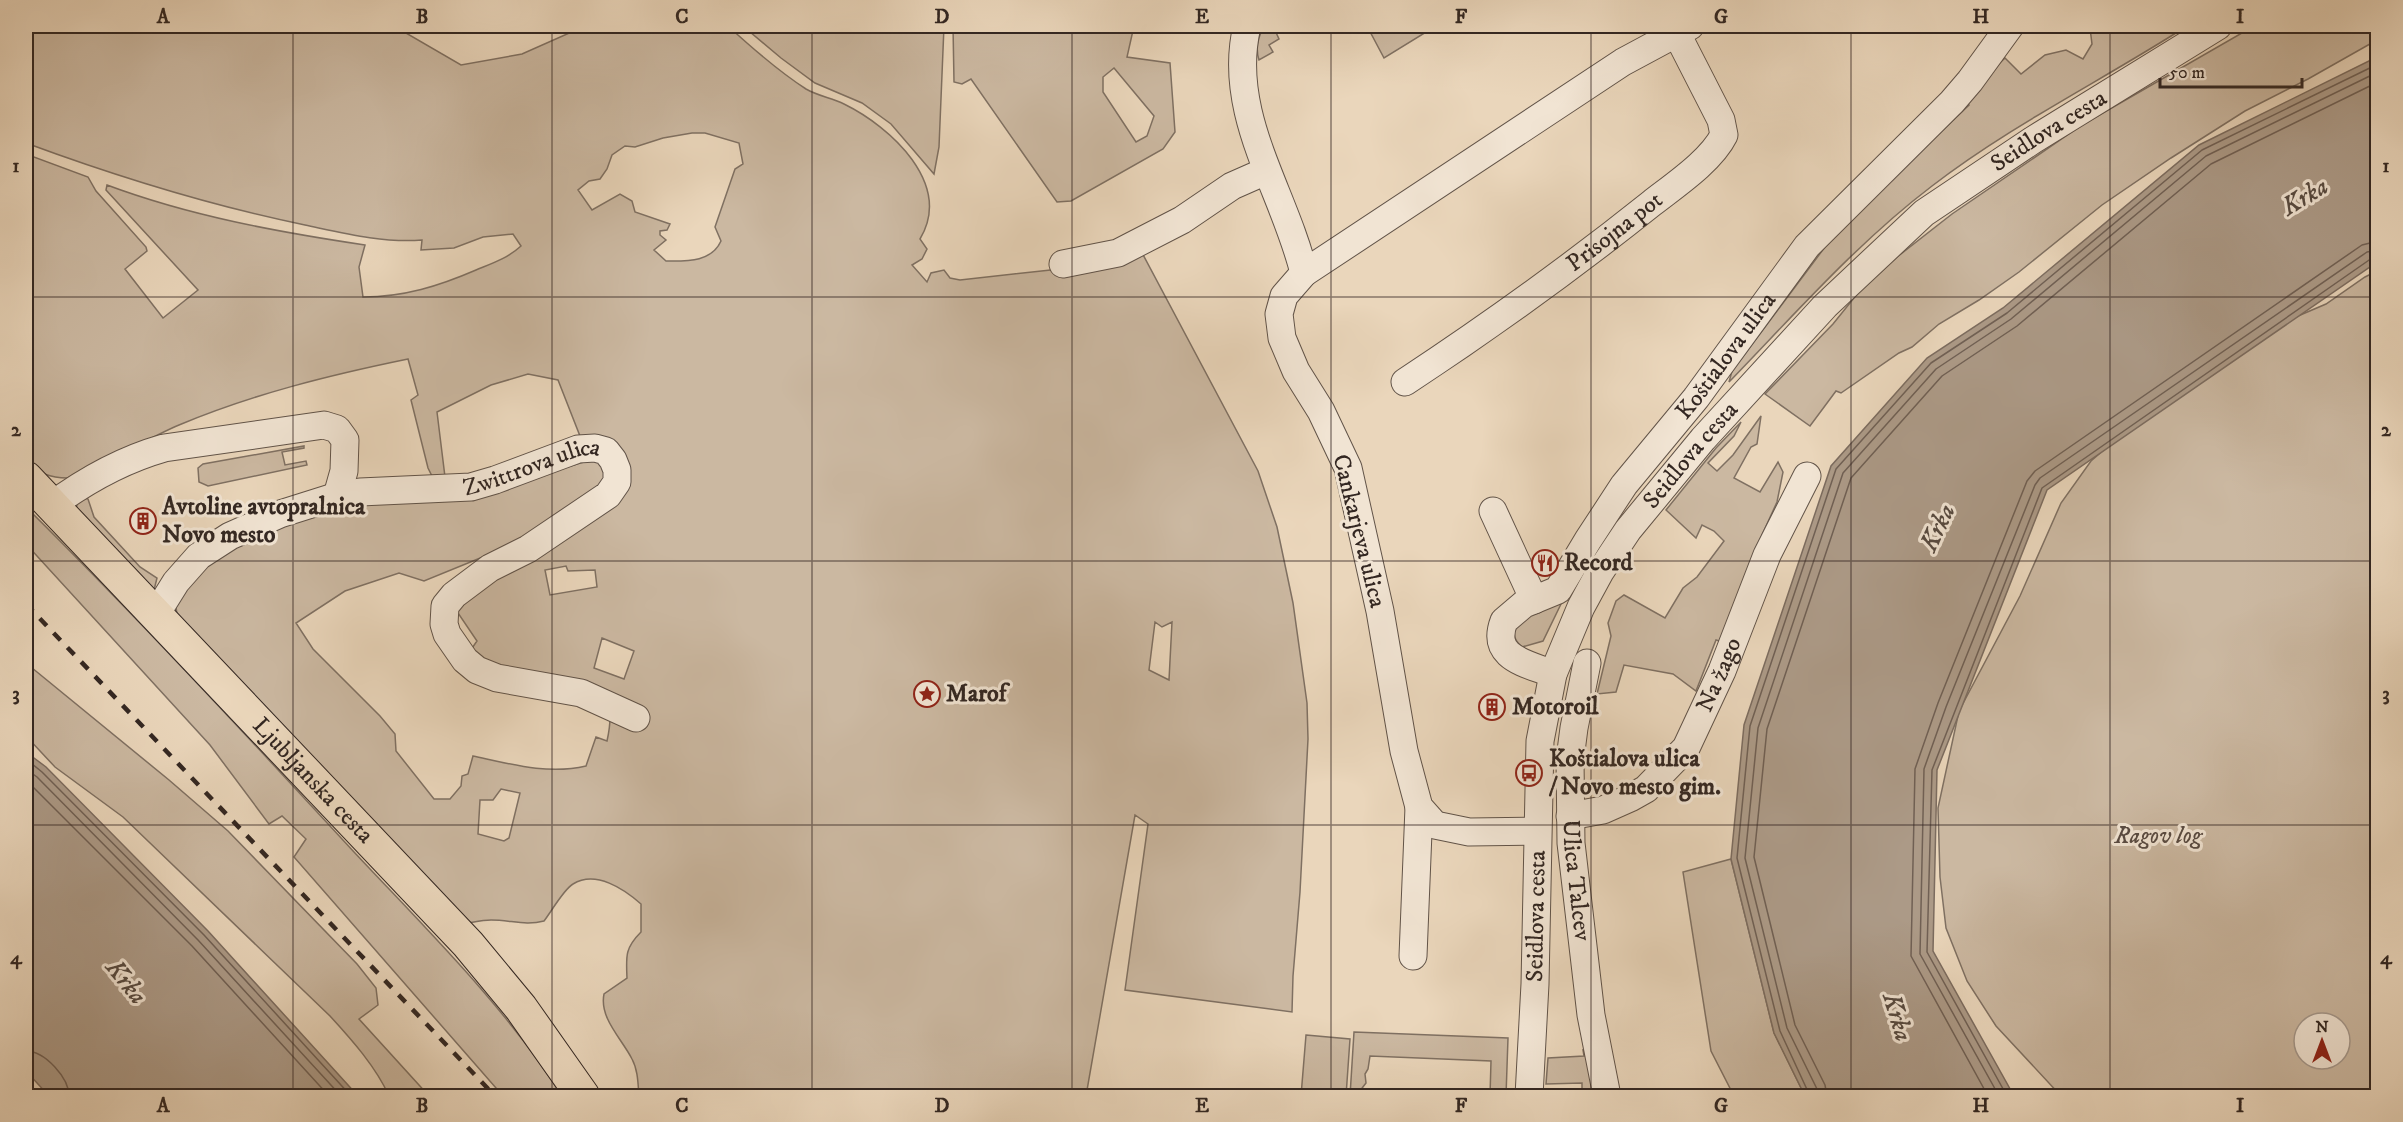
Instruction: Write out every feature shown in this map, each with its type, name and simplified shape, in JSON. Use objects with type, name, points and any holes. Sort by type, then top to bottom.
[{"type":"main road","name":"Ljubljanska cesta","points":[[26,478],[468,944],[521,1008],[584,1096]]},
{"type":"street","points":[[1247,26],[1242,54],[1248,117],[1304,273]]},
{"type":"street","name":"Koštialova ulica","points":[[1553,674],[1513,657],[1505,650],[1501,640],[1504,621],[1514,611],[1552,593],[1563,584],[1624,485],[1696,398],[1807,246],[1952,102],[2010,26]]},
{"type":"street","name":"Seidlova cesta","points":[[1529,1096],[1535,984],[1540,741],[1553,674],[1581,607],[1600,572],[1628,530],[1703,439],[1825,306],[1924,213],[2033,140],[2217,26]]},
{"type":"street","name":"Cankarjeva ulica","points":[[1413,956],[1419,807],[1404,751],[1380,611],[1348,468],[1321,411],[1296,371],[1282,338],[1279,314],[1284,296],[1304,273],[1623,62],[1684,30]]},
{"type":"street","name":"Prisojna pot","points":[[1405,382],[1501,319],[1561,274],[1686,176],[1717,147],[1724,135],[1721,120],[1684,30]]},
{"type":"street","points":[[1063,264],[1118,254],[1182,220],[1233,186],[1266,171]]},
{"type":"street","points":[[51,506],[80,484],[141,454],[164,448],[324,425],[337,429],[345,440],[345,464],[337,496]]},
{"type":"street","name":"Zwittrova ulica","points":[[158,616],[161,606],[176,582],[199,556],[230,536],[280,514],[337,496],[360,492],[471,487],[578,449],[595,447],[606,451],[617,470],[617,482],[608,495],[528,549],[490,568],[454,595],[445,606],[444,624],[447,634],[465,660],[477,670],[497,678],[581,693],[636,718]]},
{"type":"street","name":"Na žago","points":[[1570,816],[1603,810],[1646,789],[1686,748],[1722,671],[1767,555],[1807,476]]},
{"type":"street","points":[[1493,511],[1534,600]]},
{"type":"street","name":"Ulica Talcev","points":[[1587,663],[1570,759],[1570,816],[1592,1015],[1607,1096]]},
{"type":"street","points":[[1419,807],[1435,825],[1469,832],[1538,831]]},
{"type":"green space","points":[[26,26],[394,26],[461,65],[522,54],[585,26],[728,26],[775,67],[806,89],[844,104],[880,127],[912,160],[923,178],[929,198],[928,218],[920,239],[927,249],[922,259],[912,265],[927,282],[931,273],[944,270],[950,278],[960,280],[1069,268],[1140,249],[1258,471],[1277,527],[1293,603],[1307,703],[1308,739],[1292,1012],[1125,990],[1148,824],[1135,815],[1086,1096],[639,1096],[634,1063],[612,1028],[603,1003],[604,994],[627,978],[629,948],[641,932],[641,904],[609,883],[591,879],[582,880],[569,887],[544,921],[524,923],[487,920],[462,924],[177,614],[176,607],[201,562],[307,513],[561,469],[600,457],[612,479],[534,536],[424,581],[399,573],[345,591],[296,623],[313,649],[395,734],[396,751],[434,799],[450,799],[461,786],[462,776],[468,774],[473,756],[543,769],[586,766],[596,737],[607,741],[610,717],[607,700],[600,689],[588,683],[573,680],[513,674],[468,654],[477,641],[458,613],[457,605],[623,478],[580,436],[558,380],[528,374],[491,385],[437,412],[445,477],[432,476],[428,468],[411,400],[418,395],[408,359],[321,379],[235,404],[179,425],[96,467],[67,478],[45,474],[26,461],[26,154],[88,177],[96,191],[146,247],[147,251],[125,269],[163,318],[198,290],[106,190],[107,185],[170,206],[234,222],[365,245],[359,267],[363,297],[407,293],[435,286],[500,260],[521,246],[513,234],[483,237],[454,248],[421,250],[422,240],[363,237],[233,209],[129,179],[26,143]],"holes":[[[705,133],[739,143],[743,164],[735,169],[715,227],[721,241],[717,248],[704,257],[666,261],[654,250],[666,240],[660,235],[660,231],[667,230],[670,224],[635,212],[632,201],[620,194],[592,210],[578,190],[589,181],[600,179],[612,155],[625,146],[635,147],[663,138]],[[566,566],[568,571],[595,570],[597,587],[550,595],[545,570]],[[1155,622],[1162,627],[1172,622],[1169,680],[1149,670]],[[602,638],[634,651],[624,679],[594,668]],[[501,789],[520,793],[509,838],[504,841],[478,834],[480,800],[493,800]]]},
{"type":"green space","points":[[743,26],[944,26],[939,147],[934,174],[891,124],[862,103],[815,83]]},
{"type":"green space","points":[[953,26],[1134,26],[1127,57],[1170,63],[1175,132],[1163,149],[1071,201],[1057,202],[971,79],[962,84],[954,82]],"holes":[[[1114,68],[1154,116],[1147,136],[1136,142],[1103,92],[1103,77]]]},
{"type":"green space","points":[[1264,26],[1273,26],[1279,39],[1269,45],[1273,52],[1259,60],[1258,43]]},
{"type":"green space","points":[[1367,26],[1436,26],[1384,58]]},
{"type":"green space","points":[[2093,26],[2187,26],[1993,143],[1932,186],[1852,255],[1729,382],[1732,371],[1840,227],[1969,105],[1965,96],[2005,58],[2021,74],[2045,55],[2066,50],[2083,59],[2092,44],[2090,28]]},
{"type":"green space","points":[[2254,26],[2377,26],[2377,40],[2245,111],[2171,158],[2102,205],[2019,272],[1939,324],[1912,347],[1899,353],[1841,393],[1836,391],[1810,426],[1765,394],[1833,324],[1858,293],[1897,257],[1952,214],[2082,125]]},
{"type":"green space","name":"Ragov log","points":[[2377,271],[2377,1096],[2061,1096],[1996,1026],[1967,981],[1946,928],[1940,877],[1938,808],[1959,711],[2020,596],[2061,503],[2091,461],[2143,416],[2277,325],[2326,304]]},
{"type":"green space","points":[[1761,416],[1757,444],[1751,447],[1734,478],[1760,492],[1778,462],[1783,472],[1777,502],[1762,535],[1729,644],[1716,640],[1696,691],[1673,674],[1624,665],[1616,692],[1597,694],[1611,636],[1608,623],[1616,601],[1624,595],[1665,618],[1683,588],[1697,577],[1724,541],[1714,531],[1702,525],[1696,538],[1666,510],[1716,448],[1741,422],[1734,436],[1708,463],[1717,471],[1733,455]]},
{"type":"green space","points":[[304,446],[304,448],[282,452],[285,465],[306,461],[307,465],[208,486],[199,482],[198,468],[203,464]]},
{"type":"green space","points":[[82,497],[88,499],[94,517],[140,567],[157,578],[154,590],[76,512],[77,504]]},
{"type":"green space","points":[[26,507],[192,678],[464,970],[516,1031],[562,1096],[503,1096],[294,857],[306,839],[282,816],[269,824],[210,745],[26,544]]},
{"type":"green space","points":[[1562,602],[1543,641],[1522,647],[1515,639],[1515,631],[1519,624],[1526,618]]},
{"type":"green space","points":[[26,663],[228,831],[357,964],[376,988],[378,1005],[359,1019],[429,1096],[389,1096],[370,1064],[330,1016],[123,817],[55,767],[26,736]]},
{"type":"green space","points":[[1731,859],[1774,1033],[1805,1096],[1734,1096],[1711,1051],[1683,872]]},
{"type":"green space","points":[[1354,1032],[1508,1038],[1506,1096],[1490,1096],[1491,1061],[1370,1056],[1365,1074],[1366,1083],[1356,1096],[1350,1096]]},
{"type":"green space","points":[[1306,1035],[1350,1039],[1346,1096],[1301,1096]]},
{"type":"green space","points":[[1583,1050],[1591,1052],[1598,1096],[1582,1096],[1582,1083],[1546,1084],[1548,1058],[1584,1056]]},
{"type":"water","name":"Krka","points":[[2377,57],[2377,262],[2047,490],[1937,770],[1933,951],[2014,1096],[1805,1096],[1774,1033],[1731,859],[1744,725],[1831,466],[1927,358],[2003,308],[2199,145]]},
{"type":"water","name":"Krka","points":[[26,752],[46,767],[208,931],[358,1096],[49,1096],[26,1071]]},
{"type":"railway","points":[[26,604],[495,1096]]},
{"type":"place","name":"Avtoline avtopralnica Novo mesto","points":[[143,521]]},
{"type":"place","name":"Record","points":[[1545,563]]},
{"type":"place","name":"Marof","points":[[927,694]]},
{"type":"place","name":"Motoroil","points":[[1492,707]]},
{"type":"place","name":"Koštialova ulica / Novo mesto gim.","points":[[1529,773]]}]
